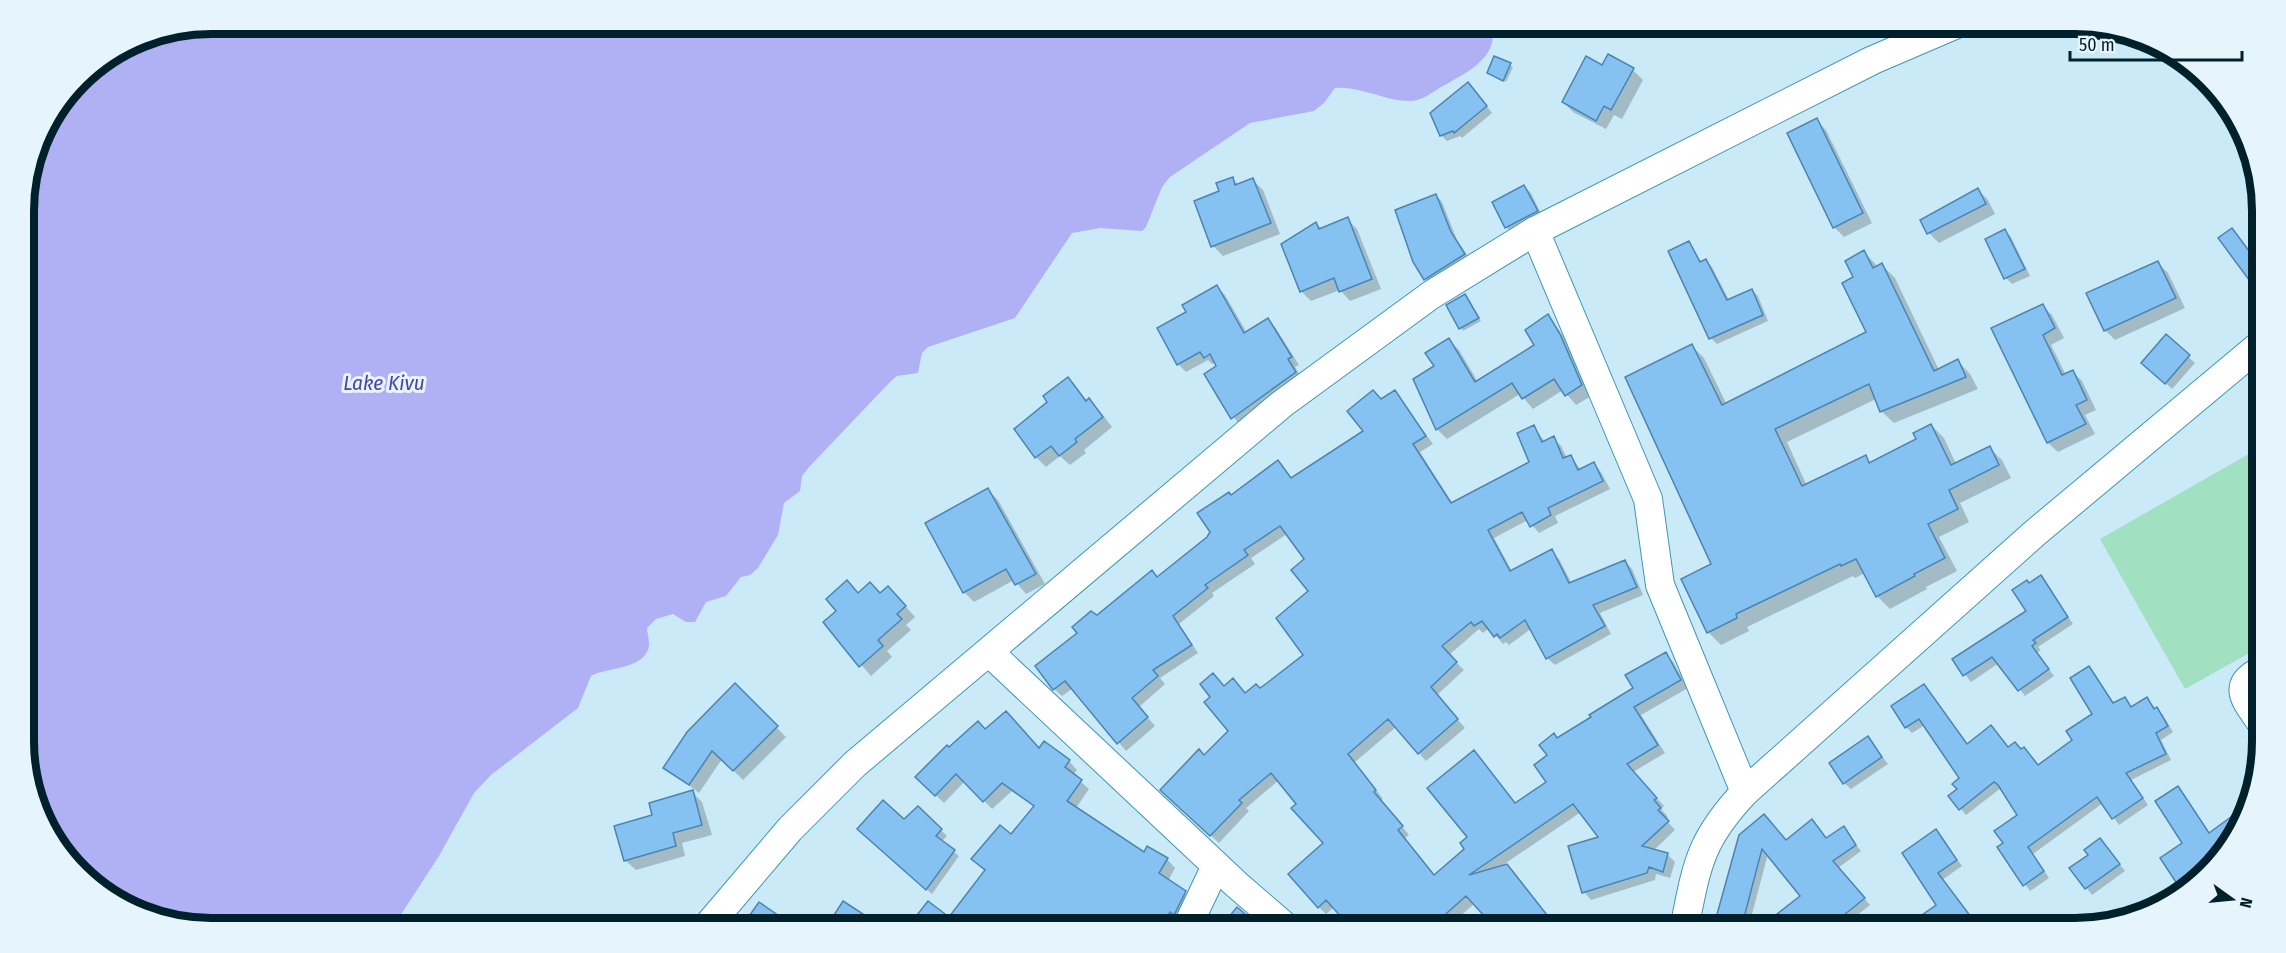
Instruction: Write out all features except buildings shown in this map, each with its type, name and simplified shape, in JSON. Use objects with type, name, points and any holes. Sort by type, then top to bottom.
[{"type":"street","points":[[714,918],[790,828],[855,764],[990,653],[1062,588],[1282,404],[1431,295],[1535,231],[1873,60],[1934,34]]},
{"type":"street","points":[[1535,231],[1648,499],[1660,585],[1745,792]]},
{"type":"street","points":[[1686,918],[1696,868],[1705,844],[1721,818],[1745,792],[2035,533],[2251,352]]},
{"type":"street","points":[[990,653],[1216,866],[1275,918]]},
{"type":"street","points":[[2251,676],[2243,685],[2243,694],[2251,707]]},
{"type":"street","points":[[1191,918],[1216,866]]},
{"type":"green space","points":[[2251,453],[2251,652],[2185,689],[2100,539]]},
{"type":"water","name":"Lake Kivu","points":[[211,34],[1493,34],[1491,46],[1479,63],[1428,96],[1412,101],[1402,101],[1354,89],[1335,88],[1324,103],[1314,111],[1250,123],[1170,177],[1162,187],[1146,227],[1142,231],[1100,228],[1072,233],[1015,318],[928,347],[922,353],[918,373],[897,376],[891,381],[809,467],[802,476],[800,491],[784,503],[778,535],[758,568],[750,575],[741,577],[726,596],[706,602],[695,622],[686,622],[673,614],[656,619],[647,628],[649,643],[647,652],[635,663],[591,676],[578,708],[491,775],[474,793],[439,856],[399,918],[188,917],[144,905],[104,882],[86,867],[71,849],[48,809],[36,765],[35,742],[35,200],[41,166],[53,133],[71,104],[95,78],[123,58],[154,44],[188,36]]}]
